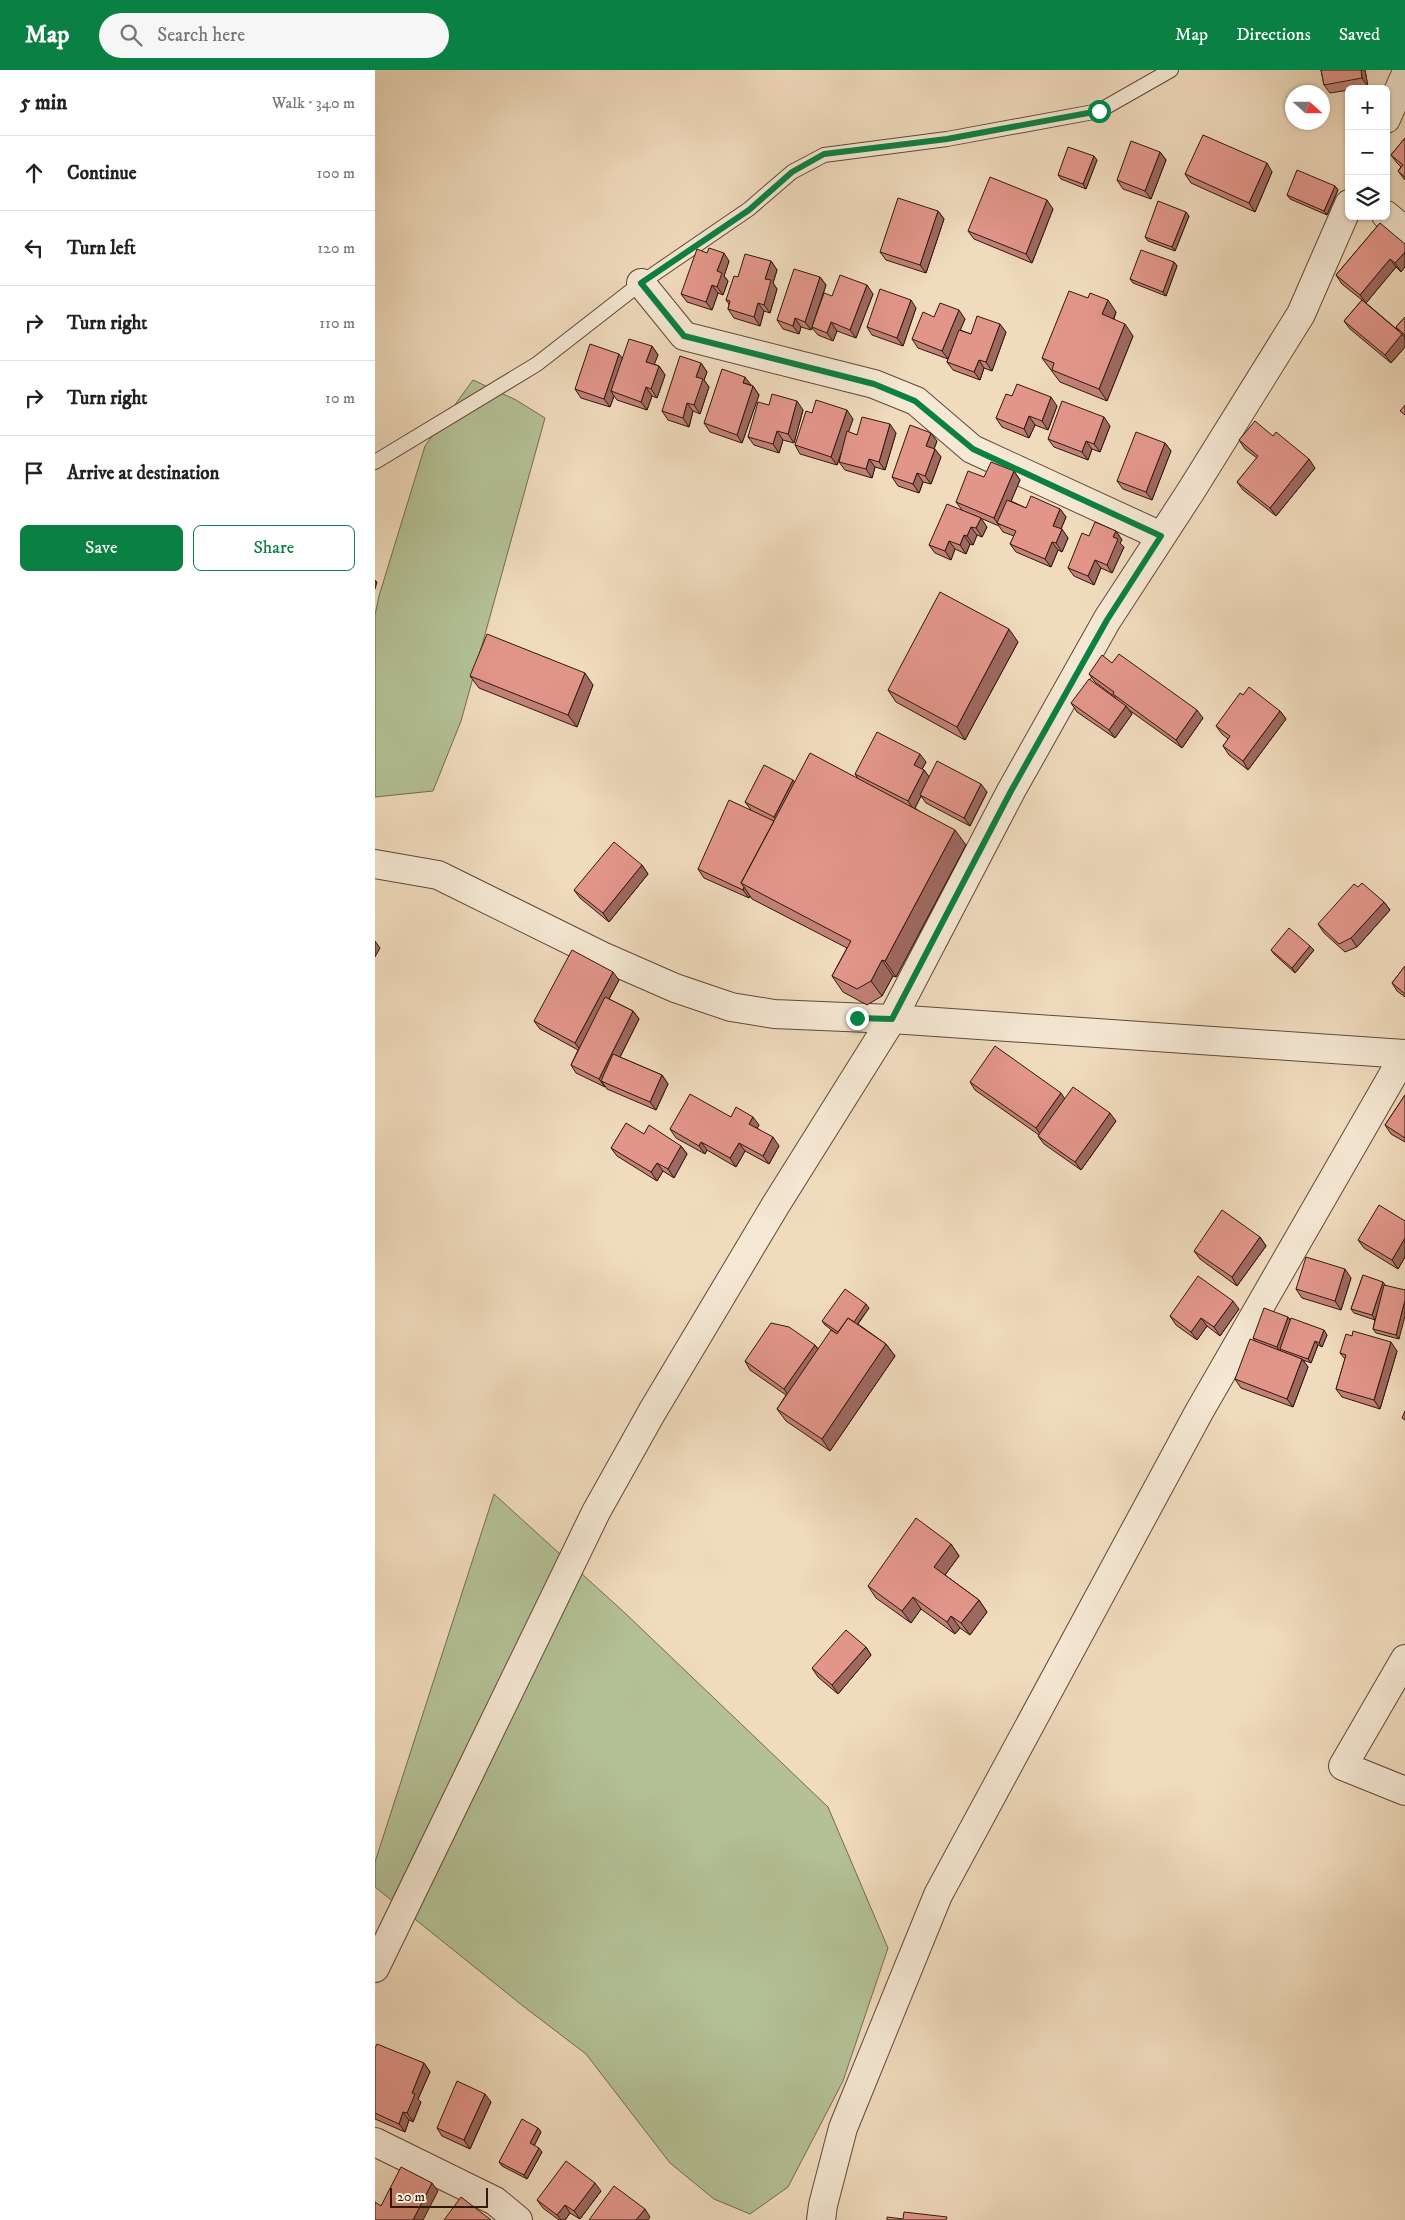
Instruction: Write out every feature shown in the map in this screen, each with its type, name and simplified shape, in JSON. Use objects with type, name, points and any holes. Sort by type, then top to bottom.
[{"type":"street","points":[[1390,110],[1405,76]]},
{"type":"street","points":[[375,1968],[596,1512],[652,1412],[775,1206],[892,1019],[1011,791],[1107,620],[1301,314],[1345,213]]},
{"type":"street","points":[[1390,218],[1405,231]]},
{"type":"street","points":[[641,283],[684,336],[874,384],[899,394],[915,401],[973,449],[1161,536]]},
{"type":"street","points":[[375,864],[438,875],[602,956],[675,988],[731,1007],[773,1014],[892,1019],[1405,1054],[1199,1412],[938,1895],[843,2128],[823,2205],[821,2220]]},
{"type":"street","points":[[1405,1659],[1343,1766],[1405,1791]]},
{"type":"street","points":[[375,2142],[495,2201],[517,2220]]},
{"type":"lane","points":[[375,462],[537,364],[641,283],[749,210],[792,172],[824,154],[947,139],[1099,111],[1171,70]]},
{"type":"green space","points":[[473,380],[516,400],[545,418],[461,721],[433,791],[375,797],[375,615],[379,596],[425,446]]},
{"type":"green space","points":[[494,1494],[626,1614],[828,1807],[888,1948],[843,2081],[788,2187],[750,2214],[714,2199],[670,2163],[586,2054],[375,1887],[375,1862]]},
{"type":"building","points":[[1321,70],[1361,70],[1362,78],[1324,85]]},
{"type":"building","points":[[1203,135],[1267,163],[1249,203],[1185,174]]},
{"type":"building","points":[[1405,138],[1405,177],[1398,171],[1403,165],[1391,155]]},
{"type":"building","points":[[1131,141],[1160,152],[1145,191],[1117,180]]},
{"type":"building","points":[[1068,147],[1094,156],[1083,184],[1058,175]]},
{"type":"building","points":[[1297,170],[1335,186],[1324,211],[1287,195]]},
{"type":"building","points":[[990,177],[1047,200],[1026,254],[968,231]]},
{"type":"building","points":[[898,198],[938,211],[920,265],[880,252]]},
{"type":"building","points":[[1158,201],[1186,212],[1172,247],[1145,237]]},
{"type":"building","points":[[1380,223],[1405,244],[1405,252],[1395,263],[1390,259],[1360,295],[1336,275]]},
{"type":"building","points":[[709,248],[724,253],[717,271],[722,273],[717,287],[712,285],[706,302],[681,294],[697,249],[707,253]]},
{"type":"building","points":[[1141,250],[1174,262],[1163,292],[1130,279]]},
{"type":"building","points":[[745,254],[771,261],[765,279],[771,280],[764,305],[758,303],[754,317],[728,309],[730,301],[726,300],[734,276],[738,277]]},
{"type":"building","points":[[794,269],[820,277],[805,322],[795,318],[793,326],[777,320]]},
{"type":"building","points":[[840,275],[867,285],[850,330],[831,322],[827,333],[812,327],[824,293],[832,296]]},
{"type":"building","points":[[880,289],[911,300],[897,338],[867,327]]},
{"type":"building","points":[[1069,291],[1088,298],[1090,293],[1108,300],[1102,314],[1125,324],[1099,389],[1052,370],[1054,363],[1042,358]]},
{"type":"building","points":[[1362,300],[1402,334],[1385,355],[1344,321]]},
{"type":"building","points":[[940,303],[959,310],[942,351],[912,339],[923,312],[934,317]]},
{"type":"building","points":[[977,316],[1000,324],[986,362],[979,360],[974,372],[947,362],[959,330],[971,334]]},
{"type":"building","points":[[1405,317],[1405,335],[1396,327]]},
{"type":"building","points":[[629,339],[652,346],[646,362],[659,366],[651,389],[646,387],[641,402],[611,391]]},
{"type":"building","points":[[590,344],[619,354],[604,399],[575,389]]},
{"type":"building","points":[[680,356],[701,363],[696,377],[703,379],[694,405],[687,403],[683,418],[662,411]]},
{"type":"building","points":[[722,369],[745,377],[743,383],[753,386],[737,435],[704,423]]},
{"type":"building","points":[[1017,384],[1051,397],[1042,421],[1029,416],[1024,429],[996,418],[1006,394],[1012,396]]},
{"type":"building","points":[[772,394],[797,401],[788,434],[777,431],[773,444],[748,437],[758,402],[769,405]]},
{"type":"building","points":[[816,400],[847,410],[831,457],[795,445],[806,411],[812,413]]},
{"type":"building","points":[[1062,401],[1104,417],[1094,444],[1086,441],[1082,452],[1048,439]]},
{"type":"building","points":[[1405,405],[1405,415],[1400,411]]},
{"type":"building","points":[[862,417],[890,424],[879,462],[869,459],[866,469],[839,462],[847,431],[857,435]]},
{"type":"building","points":[[1255,421],[1273,436],[1276,432],[1309,459],[1270,508],[1237,482],[1258,456],[1239,440]]},
{"type":"building","points":[[910,425],[931,433],[926,446],[935,449],[925,476],[917,473],[913,484],[892,477]]},
{"type":"building","points":[[1136,432],[1165,443],[1146,492],[1117,481]]},
{"type":"building","points":[[991,462],[1014,471],[994,518],[956,502],[968,471],[984,477]]},
{"type":"building","points":[[1031,496],[1060,509],[1053,526],[1062,529],[1056,543],[1052,542],[1045,559],[1010,544],[1016,531],[997,523],[1007,500],[1026,508]]},
{"type":"building","points":[[947,504],[981,518],[976,528],[971,527],[967,536],[964,535],[960,545],[949,541],[945,551],[929,545]]},
{"type":"building","points":[[1095,522],[1116,531],[1113,537],[1118,539],[1107,565],[1095,560],[1088,576],[1068,568],[1082,533],[1089,536]]},
{"type":"building","points":[[940,592],[1009,629],[957,727],[888,690]]},
{"type":"building","points":[[487,634],[585,673],[568,715],[470,676]]},
{"type":"building","points":[[1119,654],[1197,710],[1176,740],[1089,674],[1102,655],[1112,663]]},
{"type":"building","points":[[1089,679],[1126,706],[1109,730],[1071,703]]},
{"type":"building","points":[[1249,687],[1280,711],[1243,761],[1223,746],[1230,736],[1216,726],[1240,693],[1243,695]]},
{"type":"building","points":[[877,732],[920,754],[914,765],[924,770],[908,801],[855,774]]},
{"type":"building","points":[[810,753],[955,830],[885,961],[882,960],[871,981],[857,989],[832,976],[851,941],[741,883]]},
{"type":"building","points":[[937,761],[981,784],[964,818],[920,795]]},
{"type":"building","points":[[764,765],[793,780],[774,817],[745,802]]},
{"type":"building","points":[[729,800],[774,821],[741,883],[744,887],[743,890],[698,869]]},
{"type":"building","points":[[614,842],[642,865],[603,913],[574,890]]},
{"type":"building","points":[[1362,883],[1384,902],[1351,938],[1339,944],[1318,924],[1354,884],[1358,887]]},
{"type":"building","points":[[1289,928],[1310,946],[1292,968],[1271,950]]},
{"type":"building","points":[[572,950],[613,972],[575,1043],[534,1021]]},
{"type":"building","points":[[1405,966],[1405,994],[1392,983]]},
{"type":"building","points":[[605,997],[633,1011],[599,1079],[571,1065]]},
{"type":"building","points":[[995,1046],[1061,1093],[1036,1128],[970,1082]]},
{"type":"building","points":[[613,1054],[662,1075],[650,1102],[601,1081]]},
{"type":"building","points":[[1073,1087],[1110,1113],[1075,1162],[1038,1136]]},
{"type":"building","points":[[690,1094],[731,1117],[736,1107],[753,1117],[749,1124],[773,1137],[763,1156],[739,1143],[730,1158],[701,1142],[699,1146],[670,1129]]},
{"type":"building","points":[[1405,1095],[1405,1138],[1385,1125]]},
{"type":"building","points":[[626,1123],[644,1134],[649,1125],[681,1146],[668,1169],[657,1163],[651,1172],[611,1148]]},
{"type":"building","points":[[1379,1205],[1405,1221],[1405,1238],[1392,1260],[1358,1240]]},
{"type":"building","points":[[1222,1210],[1260,1237],[1232,1277],[1194,1251]]},
{"type":"building","points":[[1306,1257],[1345,1269],[1335,1301],[1296,1289]]},
{"type":"building","points":[[1363,1275],[1383,1282],[1372,1315],[1351,1309]]},
{"type":"building","points":[[1198,1276],[1233,1301],[1214,1327],[1201,1318],[1191,1332],[1170,1316]]},
{"type":"building","points":[[1384,1285],[1405,1290],[1405,1300],[1396,1335],[1373,1329]]},
{"type":"building","points":[[845,1289],[866,1304],[854,1322],[848,1318],[838,1332],[822,1321]]},
{"type":"building","points":[[1264,1308],[1288,1317],[1277,1347],[1253,1338]]},
{"type":"building","points":[[848,1318],[886,1344],[822,1439],[777,1409],[831,1330],[837,1334]]},
{"type":"building","points":[[1291,1318],[1324,1330],[1319,1343],[1315,1341],[1308,1359],[1280,1349]]},
{"type":"building","points":[[771,1323],[789,1327],[815,1345],[784,1389],[745,1361]]},
{"type":"building","points":[[1353,1331],[1391,1342],[1374,1400],[1336,1389],[1346,1355],[1340,1353],[1346,1334],[1352,1336]]},
{"type":"building","points":[[1250,1339],[1302,1359],[1287,1399],[1235,1379]]},
{"type":"building","points":[[916,1518],[951,1544],[934,1567],[979,1600],[961,1623],[951,1616],[947,1622],[913,1597],[902,1611],[868,1586]]},
{"type":"building","points":[[846,1630],[866,1647],[832,1685],[812,1668]]},
{"type":"building","points":[[377,2044],[424,2063],[412,2093],[415,2094],[407,2113],[403,2112],[399,2124],[375,2113],[375,2048]]},
{"type":"building","points":[[457,2081],[485,2094],[464,2140],[437,2128]]},
{"type":"building","points":[[522,2119],[538,2128],[530,2143],[539,2148],[524,2175],[499,2162]]},
{"type":"building","points":[[566,2161],[595,2183],[574,2211],[565,2205],[557,2215],[537,2200]]},
{"type":"building","points":[[401,2167],[432,2183],[413,2220],[375,2220],[375,2202],[381,2206]]},
{"type":"building","points":[[614,2186],[645,2209],[636,2220],[589,2220]]},
{"type":"building","points":[[461,2197],[491,2220],[444,2220]]},
{"type":"building","points":[[904,2212],[947,2217],[946,2220],[887,2220],[887,2217],[903,2219]]},
{"type":"route","points":[[857,1018],[892,1019],[1011,791],[1107,620],[1161,536],[973,449],[915,401],[874,384],[684,336],[641,283],[749,210],[792,172],[824,154],[947,139],[1099,111]]}]
